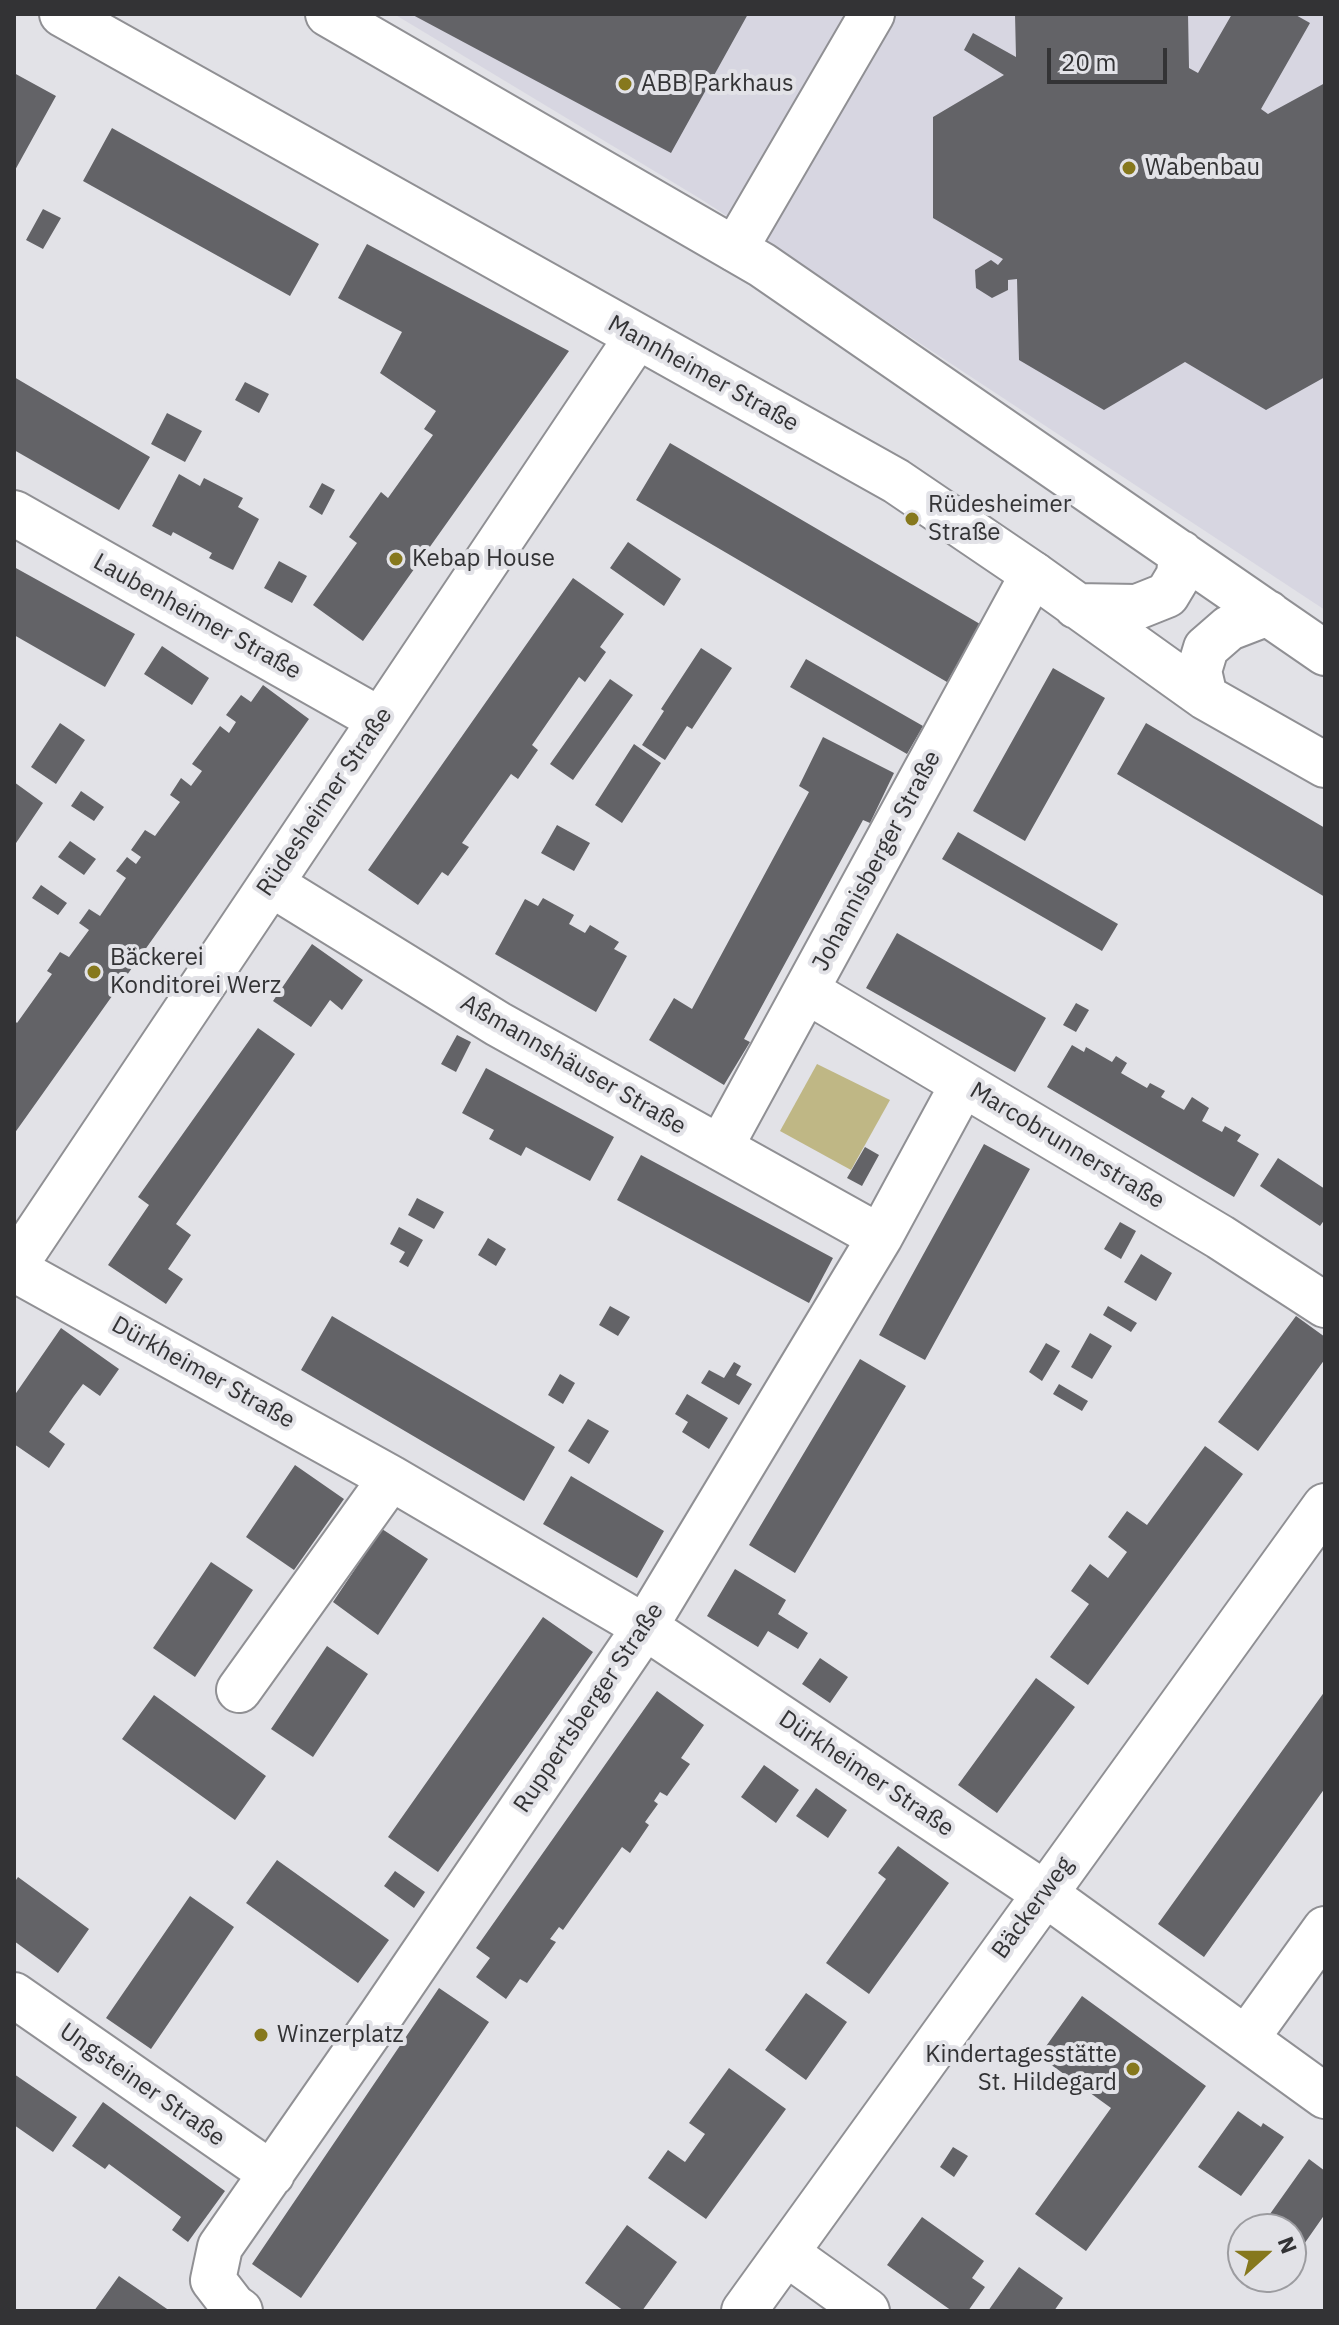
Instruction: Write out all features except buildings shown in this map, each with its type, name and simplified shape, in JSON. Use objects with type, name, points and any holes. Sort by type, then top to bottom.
[{"type":"street","name":"Mannheimer Straße","points":[[62,14],[896,481],[1205,697],[1325,765]]},
{"type":"street","points":[[328,14],[762,265],[1325,653]]},
{"type":"street","points":[[735,249],[872,14]]},
{"type":"street","name":"Rüdesheimer Straße","points":[[14,1268],[637,337]]},
{"type":"street","name":"Laubenheimer Straße","points":[[14,513],[380,720]]},
{"type":"street","points":[[1076,606],[1137,607],[1167,595],[1179,575],[1181,553]]},
{"type":"street","name":"Johannisberger Straße","points":[[720,1148],[1033,574]]},
{"type":"street","points":[[1205,697],[1199,671],[1206,648],[1229,628],[1268,613]]},
{"type":"street","name":"Aßmannshäuser Straße","points":[[271,884],[498,1024],[880,1237]]},
{"type":"street","name":"Marcobrunnerstraße","points":[[807,991],[1220,1237],[1325,1305]]},
{"type":"street","name":"Ruppertsberger Straße","points":[[240,2311],[213,2280],[220,2247],[645,1627],[880,1237],[963,1084]]},
{"type":"street","name":"Dürkheimer Straße","points":[[14,1268],[391,1478],[645,1627],[1044,1893],[1325,2096]]},
{"type":"street","points":[[239,1690],[391,1478]]},
{"type":"street","name":"Bäckerweg","points":[[744,2311],[1325,1506]]},
{"type":"street","points":[[1246,2039],[1325,1929]]},
{"type":"street","name":"Ungsteiner Straße","points":[[14,1995],[272,2174]]},
{"type":"street","points":[[786,2253],[867,2311]]},
{"type":"shaded area","points":[[394,14],[1325,14],[1325,610],[704,201]]},
{"type":"shaded area","points":[[817,1064],[890,1100],[851,1170],[780,1131]]},
{"type":"place","name":"ABB Parkhaus","points":[[625,84]]},
{"type":"place","name":"Wabenbau","points":[[1129,168]]},
{"type":"place","name":"Rüdesheimer Straße","points":[[912,519]]},
{"type":"place","name":"Kebap House","points":[[396,559]]},
{"type":"place","name":"Bäckerei Konditorei Werz","points":[[94,972]]},
{"type":"place","name":"Winzerplatz","points":[[261,2035]]},
{"type":"place","name":"Kindertagesstätte St. Hildegard","points":[[1133,2069]]}]
